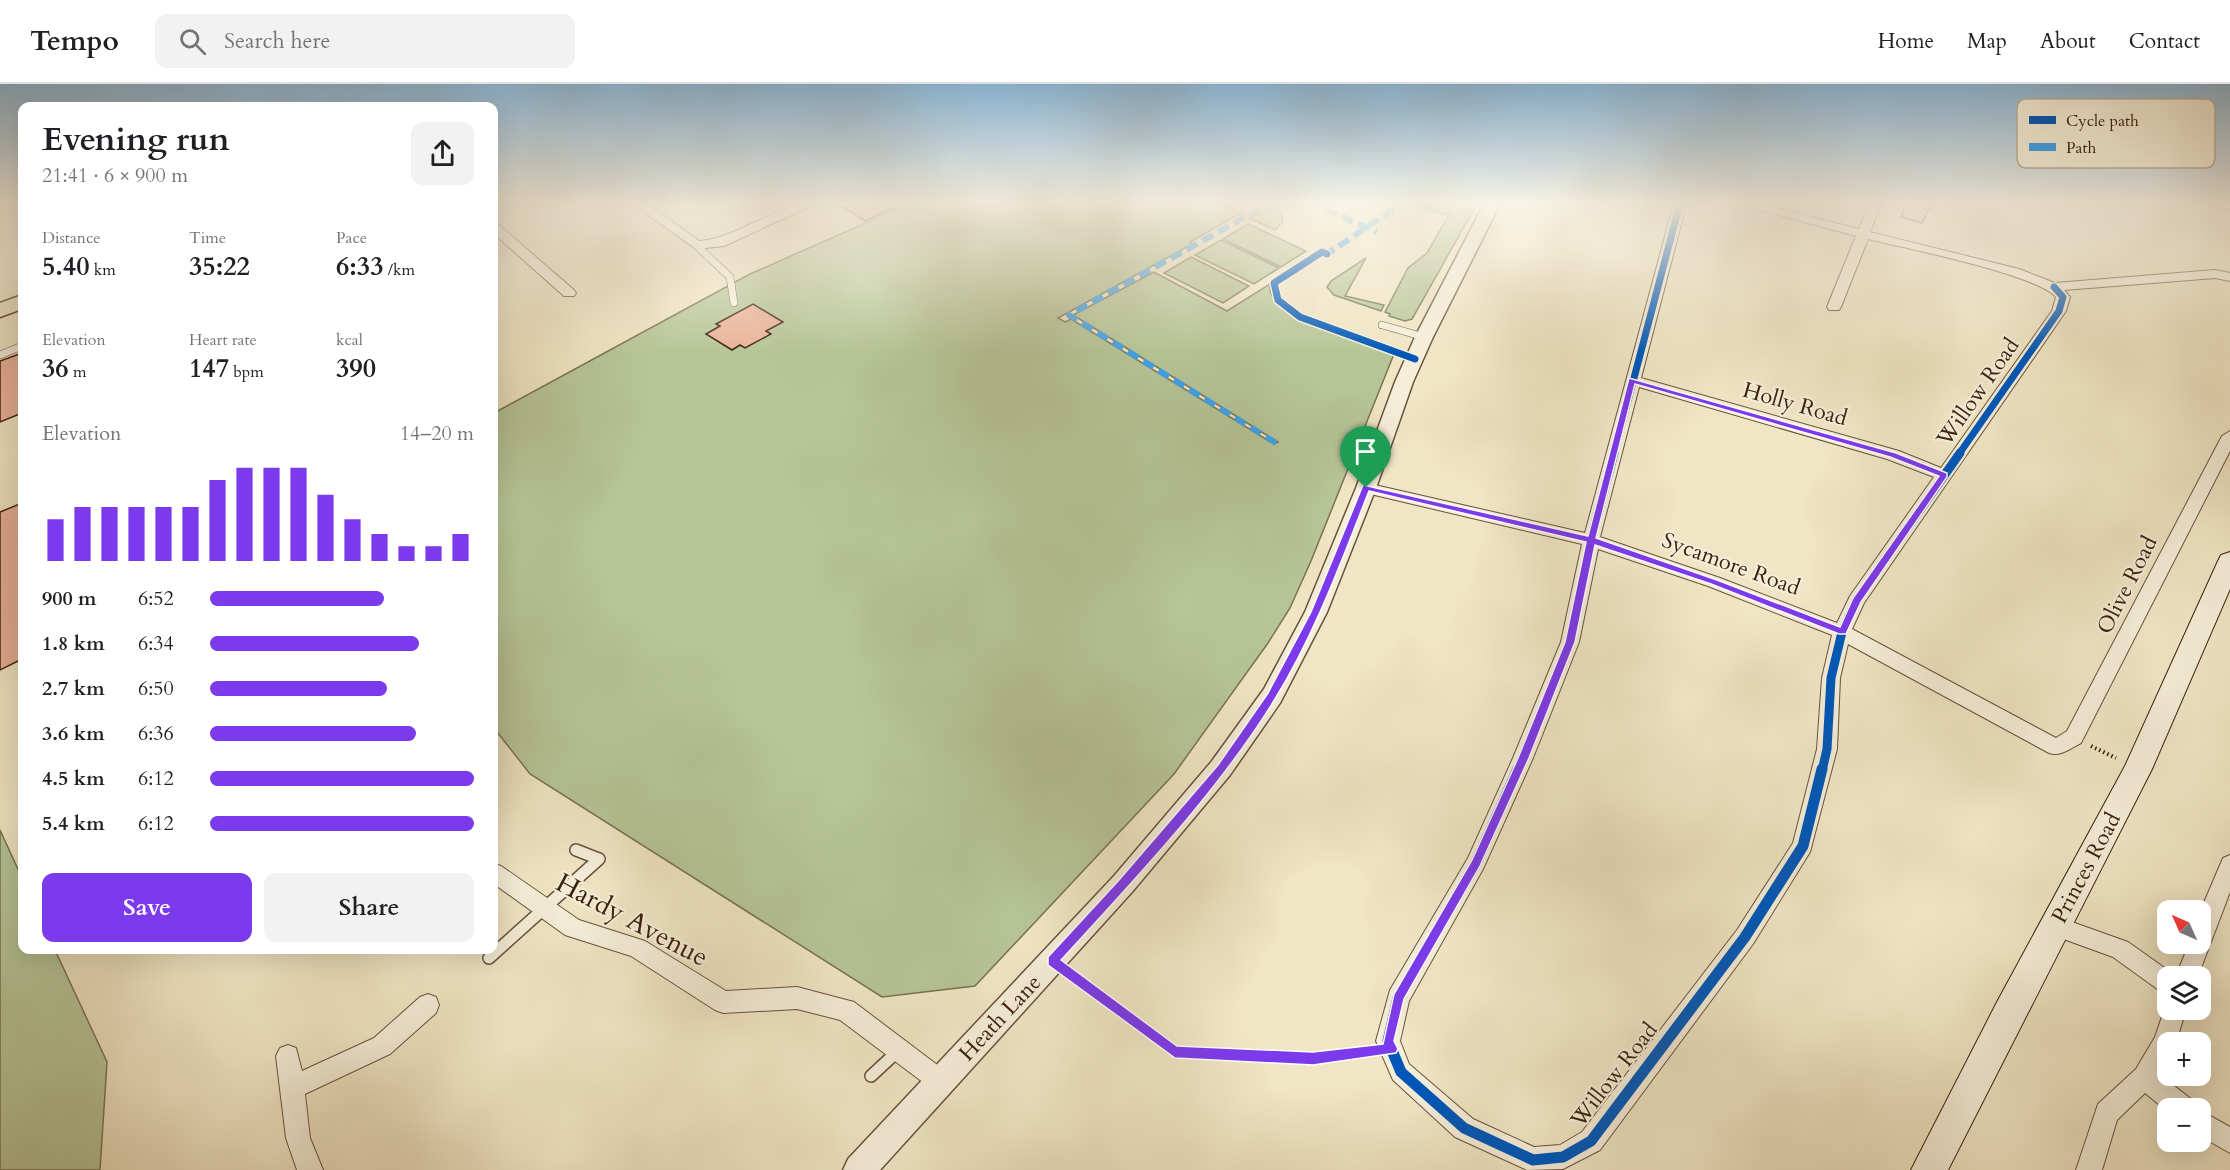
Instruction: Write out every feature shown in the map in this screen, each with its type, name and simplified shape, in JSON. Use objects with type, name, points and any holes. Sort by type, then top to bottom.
[{"type":"main road","points":[[0,310],[18,303]]},
{"type":"main road","name":"Princes Road","points":[[1929,1170],[2138,769],[2230,561]]},
{"type":"street","points":[[522,253],[569,293]]},
{"type":"street","name":"Heath Lane","points":[[859,1170],[1124,884],[1221,768],[1272,696],[1316,612],[1366,488],[1404,382],[1467,253]]},
{"type":"street","points":[[1391,1049],[1388,1041],[1398,998],[1476,863],[1523,758],[1570,642],[1591,540],[1667,253]]},
{"type":"street","points":[[1834,307],[1856,253]]},
{"type":"street","points":[[1939,253],[2036,278],[2054,287],[2215,274],[2230,277]]},
{"type":"street","name":"Willow Road","points":[[1391,1049],[1401,1072],[1464,1128],[1535,1165],[1563,1157],[1591,1141],[1745,937],[1803,846],[1827,749],[1831,678],[1842,632],[1856,601],[2059,311],[2063,297],[2054,287]]},
{"type":"street","name":"Holly Road","points":[[1632,380],[1893,455],[1944,475]]},
{"type":"street","name":"Olive Road","points":[[2074,737],[2230,436]]},
{"type":"street","name":"Sycamore Road","points":[[1366,488],[1591,540],[1714,582],[1842,632],[2056,747],[2074,737]]},
{"type":"street","points":[[2211,923],[2224,899],[2230,864]]},
{"type":"street","name":"Hardy Avenue","points":[[498,876],[573,928],[637,948],[723,1002],[797,998],[846,1010],[900,1049],[940,1082]]},
{"type":"street","points":[[2055,926],[2120,949],[2157,976]]},
{"type":"street","points":[[292,1087],[382,1046],[428,1005]]},
{"type":"street","points":[[2089,1170],[2107,1113],[2144,1077],[2165,1042],[2172,1020]]},
{"type":"street","points":[[288,1056],[298,1138],[310,1170]]},
{"type":"street","points":[[2144,1077],[2170,1098]]},
{"type":"street","points":[[2211,1129],[2230,1141]]},
{"type":"lane","points":[[704,253],[730,277],[734,303]]},
{"type":"lane","points":[[1382,325],[1424,337]]},
{"type":"lane","points":[[0,355],[18,348]]},
{"type":"lane","points":[[498,950],[599,859],[576,850]]},
{"type":"lane","points":[[489,958],[493,954]]},
{"type":"lane","points":[[871,1076],[900,1049]]},
{"type":"path","points":[[2074,737],[2138,769]]},
{"type":"path","points":[[1053,961],[1175,1052],[1313,1059],[1391,1049]]},
{"type":"green space","points":[[798,253],[1176,253],[1058,318],[1065,322],[1071,319],[1274,444],[1278,442],[1073,315],[1154,272],[1227,311],[1270,284],[1273,297],[1283,308],[1300,319],[1342,337],[1394,354],[1311,561],[1290,608],[1268,643],[1174,774],[975,986],[882,997],[530,774],[498,733],[498,411],[750,274]]},
{"type":"green space","points":[[1199,253],[1247,253],[1279,268],[1254,284],[1195,255]]},
{"type":"green space","points":[[1251,253],[1303,253],[1281,267]]},
{"type":"green space","points":[[1427,253],[1449,253],[1412,319],[1405,321],[1389,316],[1390,314],[1385,312],[1408,268]]},
{"type":"green space","points":[[1191,257],[1249,286],[1223,303],[1164,273]]},
{"type":"green space","points":[[1366,258],[1345,296],[1384,305],[1381,311],[1334,295],[1327,287],[1331,281]]},
{"type":"green space","points":[[0,830],[18,869],[18,954],[57,954],[107,1062],[100,1170],[0,1170]]},
{"type":"building","points":[[753,304],[783,322],[766,331],[771,334],[745,348],[740,345],[732,350],[706,334],[720,326],[716,324]]},
{"type":"building","points":[[18,354],[18,415],[0,422],[0,361]]},
{"type":"building","points":[[18,505],[18,661],[0,670],[0,512]]},
{"type":"marked path","points":[[1183,253],[1069,315],[1276,443]]},
{"type":"marked path","points":[[1324,256],[1329,253]]},
{"type":"cycle path","points":[[1321,253],[1274,283],[1278,300],[1300,317],[1415,359]]},
{"type":"cycle path","points":[[1667,253],[1591,540],[1570,642],[1523,758],[1476,863],[1398,998],[1388,1041],[1401,1072],[1464,1128],[1533,1160],[1563,1157],[1591,1141],[1745,937],[1803,846],[1827,749],[1831,678],[1842,632],[1856,601],[2059,311],[2063,297],[2054,287]]},
{"type":"route","points":[[1366,488],[1316,612],[1272,696],[1221,768],[1124,884],[1053,961],[1175,1052],[1313,1059],[1391,1049],[1388,1041],[1398,998],[1476,863],[1523,758],[1570,642],[1591,540],[1714,582],[1842,632],[1856,601],[1944,475],[1893,455],[1632,380],[1591,540],[1366,488]]}]
